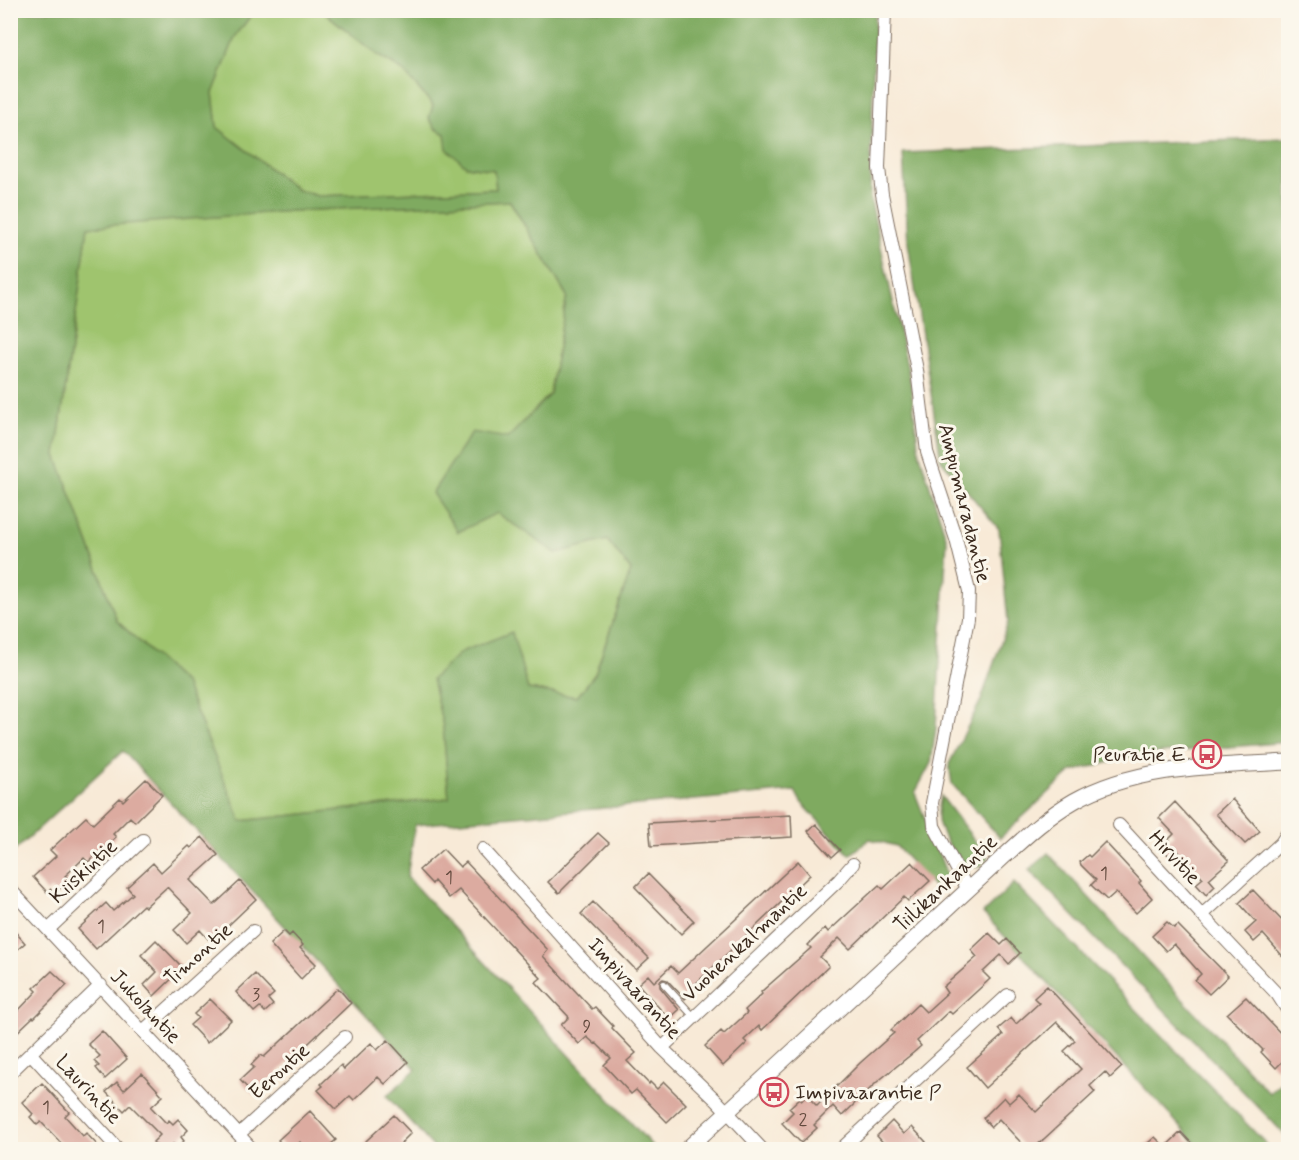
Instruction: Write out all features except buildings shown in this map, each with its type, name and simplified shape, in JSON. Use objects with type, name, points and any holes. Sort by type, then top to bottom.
[{"type":"street","name":"Ampumaradantie","points":[[885,10],[882,39],[879,168],[882,194],[912,342],[927,452],[956,539],[969,591],[968,618],[932,803],[934,826],[968,890]]},
{"type":"street","name":"Tiilikankaantie","points":[[686,1149],[1048,818],[1074,801],[1104,786],[1155,773],[1288,762]]},
{"type":"street","name":"Hirvitie","points":[[1119,825],[1277,994],[1288,1011]]},
{"type":"street","name":"Hirvitie","points":[[1202,915],[1281,843],[1288,832]]},
{"type":"street","name":"Kiiskintie","points":[[49,929],[143,840]]},
{"type":"street","name":"Impivaarantie","points":[[483,849],[662,1048],[763,1149]]},
{"type":"street","name":"Vuohenkalmantie","points":[[662,1048],[839,880],[853,864]]},
{"type":"street","name":"Jukolantie","points":[[10,889],[253,1149]]},
{"type":"street","name":"Timontie","points":[[143,1031],[253,930]]},
{"type":"street","points":[[10,1073],[101,985]]},
{"type":"street","points":[[840,1149],[1008,995]]},
{"type":"street","name":"Eerontie","points":[[239,1134],[345,1037]]},
{"type":"street","name":"Laurintie","points":[[31,1054],[118,1149]]},
{"type":"lane","points":[[664,984],[694,1017]]},
{"type":"green space","points":[[11,11],[254,11],[235,37],[213,93],[217,127],[297,190],[318,196],[496,189],[494,170],[466,166],[447,149],[445,134],[435,128],[429,118],[433,105],[402,70],[377,55],[323,11],[875,11],[870,197],[910,379],[919,451],[947,540],[936,728],[931,763],[915,793],[949,880],[937,890],[896,846],[870,839],[850,855],[801,802],[795,791],[415,825],[407,877],[656,1150],[436,1150],[387,1096],[416,1069],[123,751],[11,854]],"holes":[[[510,201],[567,296],[550,394],[508,438],[472,432],[432,493],[458,532],[497,513],[556,553],[607,540],[631,570],[595,674],[577,697],[528,689],[512,632],[461,652],[432,679],[443,726],[449,798],[241,821],[185,684],[117,621],[56,455],[88,227],[292,211]]]},
{"type":"green space","points":[[254,11],[323,11],[377,55],[402,70],[433,105],[435,128],[445,134],[466,166],[494,170],[496,189],[318,196],[298,190],[217,128],[213,93],[235,37]]},
{"type":"green space","points":[[1288,138],[1288,742],[1137,755],[1071,772],[1000,838],[952,784],[949,764],[981,700],[1008,622],[999,529],[941,460],[908,243],[903,153]]},
{"type":"green space","points":[[510,201],[567,296],[550,394],[508,438],[497,513],[556,553],[607,540],[631,570],[595,674],[577,697],[433,678],[443,726],[449,798],[240,821],[185,684],[117,621],[56,455],[88,226],[292,211]]},
{"type":"green space","points":[[941,796],[988,858],[979,867],[965,863],[959,858],[941,831],[938,814]]},
{"type":"green space","points":[[1048,853],[1269,1093],[1288,1076],[1288,1138],[1029,870]]},
{"type":"green space","points":[[1014,883],[1271,1149],[1201,1149],[983,913]]},
{"type":"place","name":"Peuratie E","points":[[1207,754]]},
{"type":"place","name":"Impivaarantie P","points":[[774,1092]]}]
